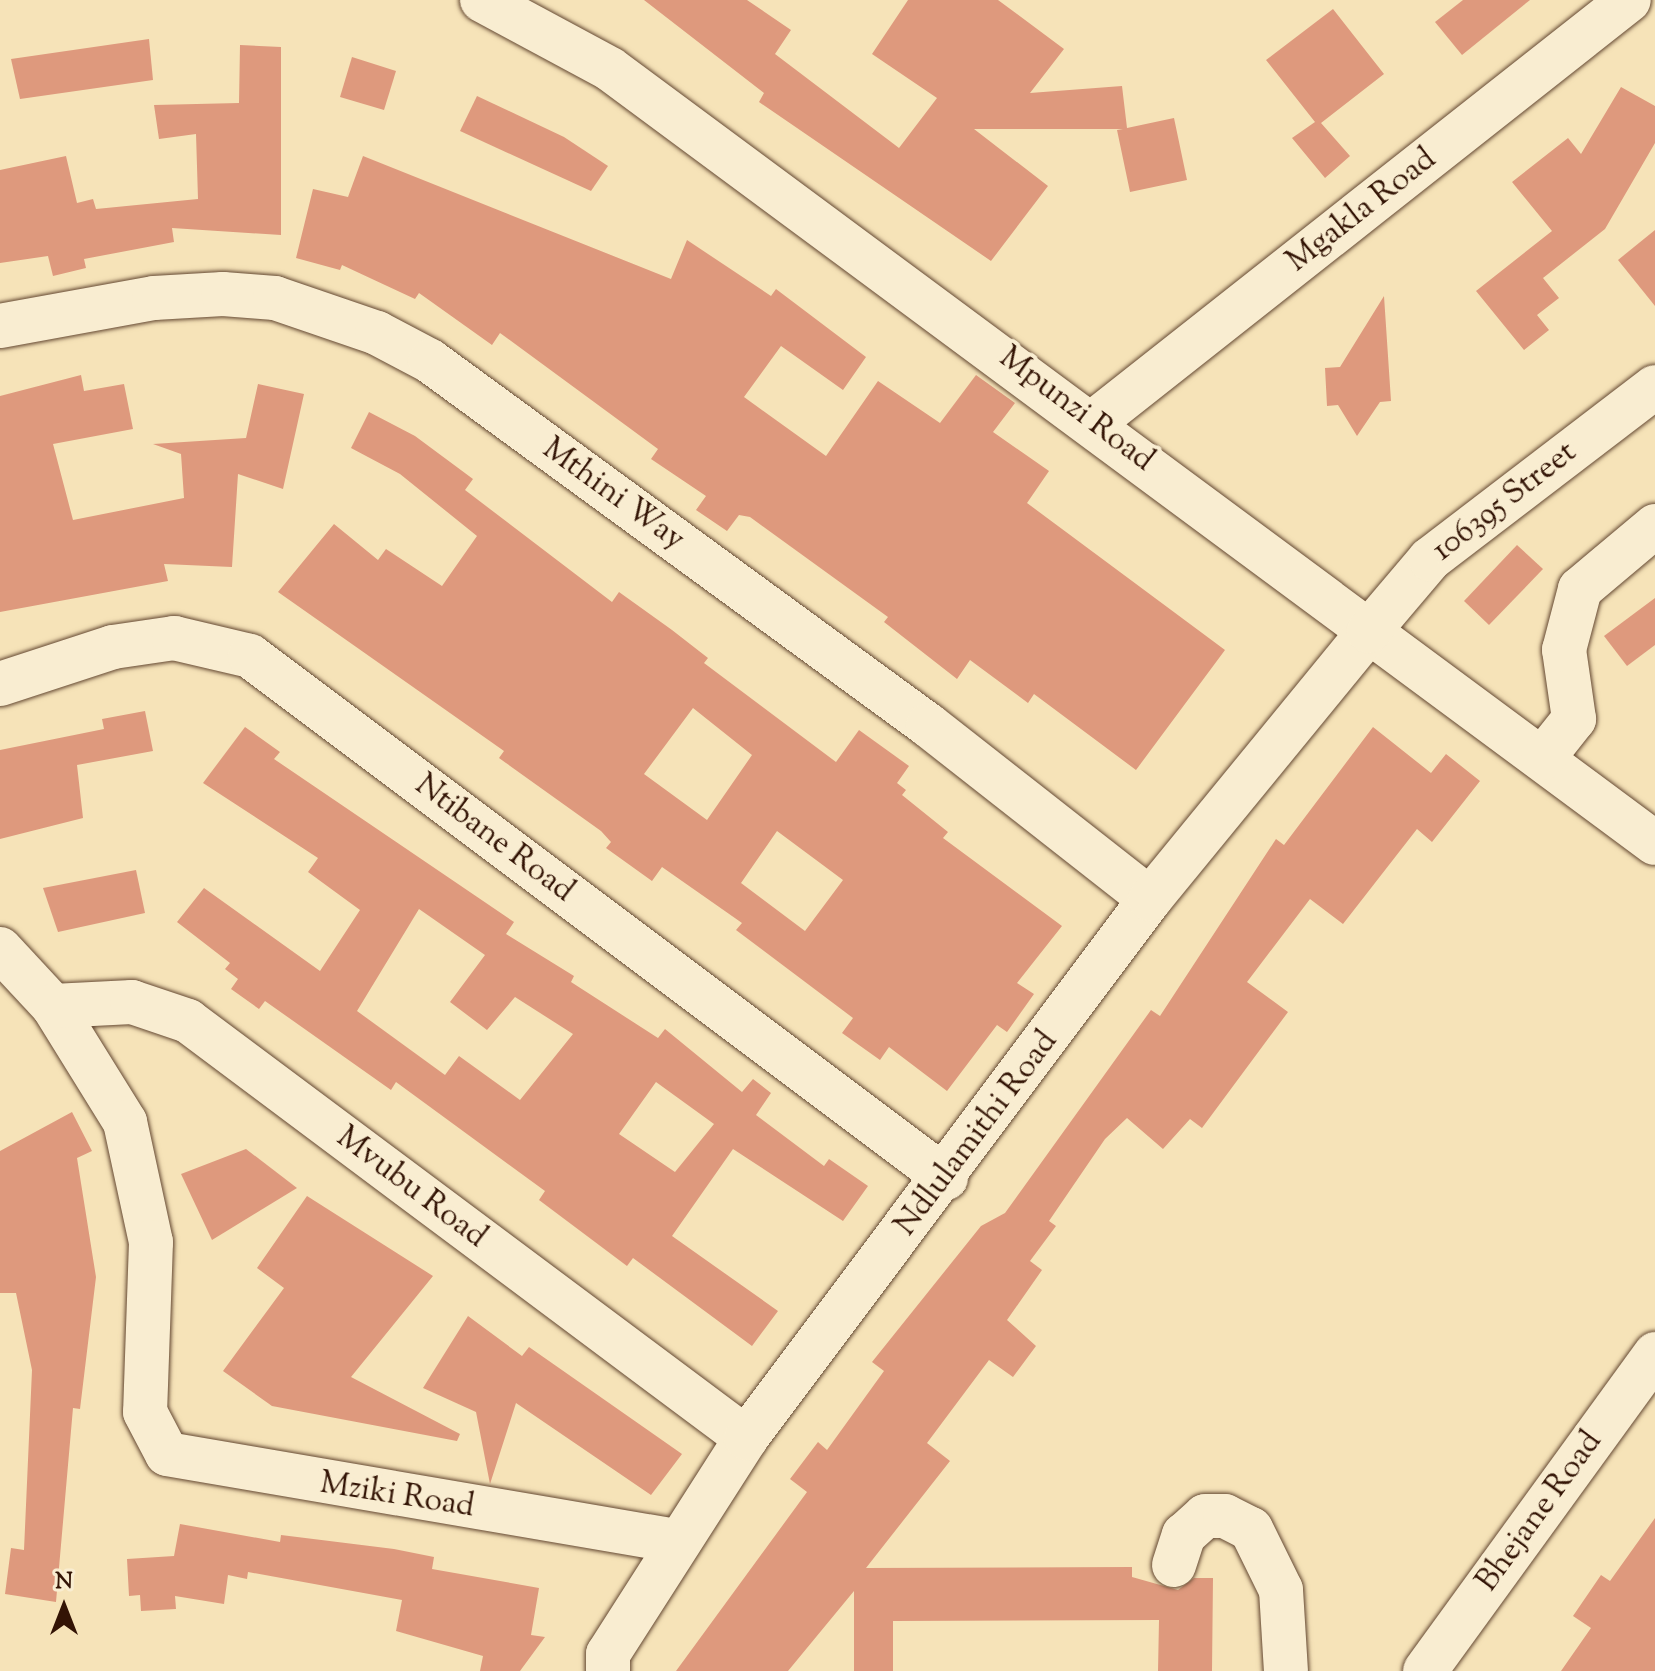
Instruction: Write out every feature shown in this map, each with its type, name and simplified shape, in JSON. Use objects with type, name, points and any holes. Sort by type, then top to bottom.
[{"type":"street","name":"Mpunzi Road","points":[[482,0],[610,69],[1094,422],[1655,843]]},
{"type":"street","name":"Mgakla Road","points":[[1094,422],[1629,0]]},
{"type":"street","name":"Mthini Way","points":[[0,326],[154,298],[223,294],[275,298],[377,333],[430,361],[903,706],[1150,899]]},
{"type":"street","name":"106395 Street","points":[[1369,631],[1439,550],[1655,387]]},
{"type":"street","points":[[1543,758],[1574,719],[1564,650],[1580,589],[1655,526]]},
{"type":"street","name":"Ndlulamithi Road","points":[[608,1663],[676,1541],[746,1438],[946,1178],[1150,899],[1369,631]]},
{"type":"street","name":"Ntibane Road","points":[[0,684],[113,647],[174,638],[250,656],[946,1178]]},
{"type":"street","points":[[0,949],[53,1006]]},
{"type":"street","name":"Mvubu Road","points":[[53,1006],[132,1002],[188,1021],[746,1438]]},
{"type":"street","name":"Mziki Road","points":[[53,1006],[106,1084],[137,1162],[151,1242],[145,1412],[156,1442],[182,1461],[676,1541]]},
{"type":"street","name":"Bhejane Road","points":[[1425,1671],[1655,1354]]},
{"type":"street","points":[[1174,1565],[1184,1535],[1205,1516],[1225,1516],[1251,1529],[1281,1590],[1286,1671]]},
{"type":"building","points":[[644,0],[747,0],[791,30],[775,54],[899,148],[937,98],[872,54],[908,0],[998,0],[1064,49],[1030,93],[1122,86],[1127,128],[1174,118],[1187,180],[1130,192],[1117,130],[1123,129],[974,129],[1048,186],[991,261],[759,102],[764,93]]},
{"type":"building","points":[[1463,0],[1530,0],[1462,55],[1435,22]]},
{"type":"building","points":[[1333,9],[1384,74],[1321,123],[1350,156],[1325,178],[1292,138],[1315,122],[1266,60]]},
{"type":"building","points":[[149,39],[153,80],[20,99],[11,59]]},
{"type":"building","points":[[240,45],[281,47],[281,235],[172,228],[174,242],[84,259],[86,268],[53,276],[48,256],[0,263],[0,170],[66,156],[77,203],[93,199],[96,209],[198,199],[196,134],[159,139],[154,105],[239,103]]},
{"type":"building","points":[[352,57],[396,71],[384,110],[340,97]]},
{"type":"building","points":[[1621,87],[1655,106],[1655,143],[1605,229],[1543,278],[1559,298],[1537,315],[1549,330],[1524,350],[1476,291],[1552,231],[1512,182],[1568,138],[1581,154]]},
{"type":"building","points":[[477,96],[564,137],[608,166],[591,191],[460,131]]},
{"type":"building","points":[[363,156],[671,279],[687,240],[771,296],[776,289],[866,357],[843,390],[781,346],[744,397],[826,456],[878,381],[940,423],[976,375],[1015,403],[993,432],[1049,471],[1027,503],[1225,650],[1136,770],[1034,694],[1028,703],[970,660],[957,679],[884,622],[888,617],[750,517],[739,515],[727,531],[696,510],[706,496],[651,459],[658,449],[500,333],[492,345],[419,293],[415,299],[342,265],[340,270],[296,258],[313,189],[348,197]]},
{"type":"building","points":[[1655,230],[1655,306],[1618,260]]},
{"type":"building","points":[[1384,296],[1391,401],[1380,402],[1357,436],[1338,405],[1327,406],[1325,368],[1340,367]]},
{"type":"building","points":[[81,375],[84,391],[124,384],[133,429],[53,444],[73,520],[184,498],[181,454],[153,444],[246,438],[258,384],[304,394],[283,489],[238,474],[232,567],[164,564],[168,581],[0,612],[0,396]]},
{"type":"building","points":[[369,412],[415,436],[473,479],[465,490],[612,602],[619,592],[672,630],[708,658],[704,663],[836,762],[859,730],[909,766],[897,783],[906,790],[902,795],[948,832],[943,838],[1062,926],[1017,983],[1034,994],[1007,1032],[997,1025],[947,1091],[889,1047],[880,1060],[842,1033],[853,1018],[736,930],[742,923],[662,867],[652,881],[606,848],[611,842],[601,831],[499,758],[504,751],[278,592],[334,524],[378,560],[386,549],[442,586],[477,536],[400,474],[351,448]],"holes":[[[693,708],[752,755],[707,820],[644,774]],[[777,831],[843,880],[805,931],[741,883]]]},
{"type":"building","points":[[1517,545],[1543,569],[1489,625],[1464,601]]},
{"type":"building","points":[[1655,598],[1655,645],[1627,666],[1604,636]]},
{"type":"building","points":[[145,711],[153,751],[77,765],[83,818],[0,839],[0,750],[104,729],[102,719]]},
{"type":"building","points":[[245,727],[280,752],[274,759],[514,922],[506,934],[574,976],[571,982],[658,1038],[665,1029],[742,1092],[753,1079],[771,1093],[756,1115],[824,1166],[829,1159],[868,1186],[843,1221],[733,1149],[672,1236],[778,1311],[752,1346],[633,1258],[627,1266],[539,1200],[545,1191],[396,1082],[391,1090],[265,1001],[259,1009],[231,989],[238,979],[225,969],[230,963],[177,922],[204,888],[320,971],[360,910],[308,872],[318,858],[203,783]],"holes":[[[419,909],[485,955],[450,1002],[487,1030],[515,997],[573,1034],[520,1100],[459,1056],[445,1075],[357,1011]],[[656,1082],[714,1124],[675,1172],[619,1134]]]},
{"type":"building","points":[[1373,727],[1431,773],[1446,754],[1480,781],[1432,842],[1417,829],[1343,924],[1310,899],[1247,982],[1288,1012],[1202,1128],[1190,1119],[1163,1149],[1127,1118],[1105,1139],[1049,1221],[1056,1226],[1030,1261],[1042,1270],[1007,1320],[1036,1346],[1013,1377],[989,1360],[927,1443],[950,1461],[866,1568],[1132,1567],[1132,1577],[1178,1590],[1194,1578],[1213,1578],[1212,1671],[1158,1671],[1159,1620],[893,1621],[893,1671],[854,1671],[854,1591],[788,1671],[676,1671],[807,1492],[790,1479],[818,1442],[827,1450],[884,1371],[872,1362],[981,1226],[1005,1213],[1151,1010],[1160,1016],[1276,839],[1284,845]]},
{"type":"building","points":[[136,870],[145,913],[58,932],[43,888]]},
{"type":"building","points":[[72,1112],[92,1151],[77,1158],[96,1277],[80,1409],[73,1408],[56,1602],[5,1594],[11,1548],[24,1550],[32,1370],[16,1293],[0,1293],[0,1151]]},
{"type":"building","points":[[246,1149],[297,1188],[212,1240],[181,1174]]},
{"type":"building","points":[[307,1196],[433,1276],[351,1377],[460,1434],[457,1441],[272,1406],[223,1371],[284,1288],[257,1268]]},
{"type":"building","points":[[468,1316],[522,1356],[529,1347],[682,1454],[651,1495],[516,1403],[490,1484],[476,1412],[423,1388]]},
{"type":"building","points":[[1655,1518],[1655,1671],[1561,1671],[1591,1628],[1573,1616],[1601,1575],[1610,1581]]},
{"type":"building","points":[[180,1524],[280,1542],[281,1535],[394,1549],[434,1557],[432,1569],[539,1588],[531,1635],[545,1637],[520,1671],[480,1671],[483,1656],[396,1631],[402,1600],[248,1572],[247,1579],[228,1575],[224,1604],[175,1596],[176,1609],[141,1611],[140,1595],[129,1596],[127,1559],[174,1556]]}]
